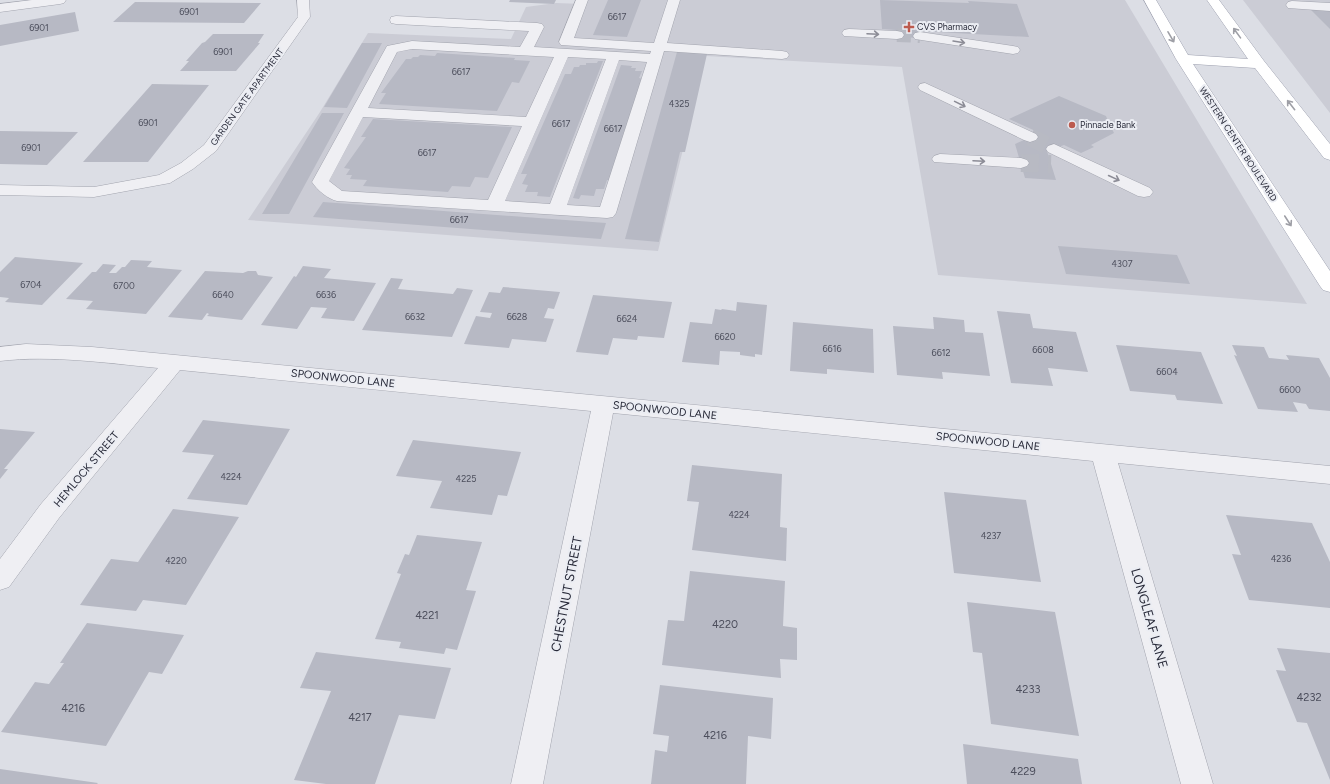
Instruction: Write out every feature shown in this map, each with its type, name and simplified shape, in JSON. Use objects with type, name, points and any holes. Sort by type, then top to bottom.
[{"type":"main road","name":"WESTERN CENTER BOULEVARD","points":[[1150,0],[1184,58],[1330,286]]},
{"type":"main road","points":[[1213,0],[1259,64],[1330,155]]},
{"type":"main road","points":[[1184,58],[1259,64]]},
{"type":"street","points":[[0,8],[60,0]]},
{"type":"street","name":"GARDEN GATE APARTMENT","points":[[0,190],[94,192],[164,179],[187,166],[210,148],[304,17],[303,0]]},
{"type":"street","points":[[582,0],[566,42],[658,52],[782,54]]},
{"type":"street","points":[[658,52],[614,56],[412,45],[392,49],[320,182],[337,196],[607,213],[658,52],[674,0]]},
{"type":"street","points":[[1292,5],[1330,7]]},
{"type":"street","points":[[396,20],[537,27],[525,51]]},
{"type":"street","points":[[849,33],[897,35]]},
{"type":"street","points":[[920,36],[1013,50]]},
{"type":"street","points":[[494,206],[563,53]]},
{"type":"street","points":[[556,210],[614,56]]},
{"type":"street","points":[[925,87],[1030,137]]},
{"type":"street","points":[[358,112],[532,122]]},
{"type":"street","points":[[1052,156],[1089,166],[1144,192]]},
{"type":"street","points":[[940,159],[1021,163]]},
{"type":"street","name":"SPOONWOOD LANE","points":[[0,354],[33,351],[92,354],[1330,475]]},
{"type":"street","name":"HEMLOCK STREET","points":[[0,579],[50,511],[175,362]]},
{"type":"street","name":"CHESTNUT STREET","points":[[527,784],[604,404]]},
{"type":"street","name":"LONGLEAF LANE","points":[[1103,452],[1197,784]]},
{"type":"shaded area","points":[[584,0],[1125,0],[1307,304],[938,275],[902,67],[706,56],[658,251],[248,220],[320,112],[368,33],[511,39],[526,7],[556,3],[582,4]]},
{"type":"shaded area","points":[[1243,0],[1330,0],[1330,113]]},
{"type":"building","points":[[510,0],[556,0],[554,4],[509,2]]},
{"type":"building","points":[[608,0],[641,0],[627,37],[593,35]]},
{"type":"building","name":"CVS Pharmacy","points":[[880,0],[969,3],[968,1],[1017,4],[1029,37],[919,31],[921,38],[897,37],[896,30],[882,29]]},
{"type":"building","points":[[135,2],[261,3],[244,23],[113,22]]},
{"type":"building","points":[[1308,7],[1330,8],[1330,29]]},
{"type":"building","points":[[75,12],[79,31],[0,46],[0,25]]},
{"type":"building","points":[[213,34],[264,34],[258,43],[260,43],[236,71],[180,71],[189,61],[186,61],[202,43]]},
{"type":"building","points":[[362,43],[382,43],[347,108],[324,107]]},
{"type":"building","points":[[677,52],[707,54],[685,152],[680,152],[659,242],[625,239]]},
{"type":"building","points":[[437,53],[515,58],[514,60],[530,61],[519,83],[512,82],[497,111],[379,104],[386,93],[381,93],[406,59],[418,57],[420,55],[435,56]]},
{"type":"building","points":[[598,61],[603,61],[550,197],[537,196],[538,192],[525,192],[528,185],[522,184],[527,174],[521,174],[565,74],[571,74],[574,67],[586,65],[586,63],[597,63]]},
{"type":"building","points":[[621,65],[632,66],[631,68],[636,68],[635,71],[642,71],[639,78],[644,79],[612,181],[607,180],[604,189],[596,189],[594,196],[581,195],[579,199],[573,198]]},
{"type":"building","points":[[152,84],[209,85],[148,162],[83,162]]},
{"type":"building","name":"Pinnacle Bank","points":[[1059,96],[1106,116],[1108,121],[1119,121],[1123,130],[1112,129],[1114,133],[1091,145],[1094,147],[1081,153],[1064,145],[1047,151],[1056,180],[1025,178],[1015,144],[1040,133],[1009,119]]},
{"type":"building","points":[[322,113],[344,113],[289,214],[262,214]]},
{"type":"building","points":[[373,119],[512,127],[488,178],[475,177],[470,187],[452,186],[448,192],[363,186],[367,180],[350,179],[352,175],[346,175],[350,169],[344,168],[366,137],[361,137]]},
{"type":"building","points":[[0,131],[78,132],[47,165],[0,164]]},
{"type":"building","points":[[323,202],[606,223],[601,239],[313,217]]},
{"type":"building","points":[[1058,246],[1177,255],[1190,284],[1066,274]]},
{"type":"building","points":[[15,257],[83,263],[42,305],[5,302],[9,298],[0,297],[0,272]]},
{"type":"building","points":[[131,260],[152,261],[147,267],[182,270],[146,314],[86,309],[93,301],[66,299],[92,272],[96,272],[103,264],[116,265],[109,273],[116,273],[122,267],[125,267]]},
{"type":"building","points":[[303,266],[331,269],[324,278],[376,283],[354,321],[321,318],[327,308],[311,307],[297,329],[261,325],[294,276],[296,277]]},
{"type":"building","points":[[205,271],[243,273],[248,271],[256,271],[258,275],[273,277],[242,320],[207,316],[209,314],[207,313],[202,320],[168,317]]},
{"type":"building","points":[[391,278],[403,279],[398,289],[453,294],[457,288],[473,290],[452,337],[362,330]]},
{"type":"building","points":[[503,287],[560,292],[554,309],[548,308],[544,318],[554,319],[546,342],[512,339],[509,348],[464,344],[476,316],[490,318],[492,313],[480,312],[489,292],[500,293]]},
{"type":"building","points":[[593,295],[672,302],[664,338],[638,336],[637,340],[613,338],[608,355],[576,352]]},
{"type":"building","points":[[737,302],[767,305],[762,355],[755,354],[755,357],[740,355],[740,352],[720,351],[719,365],[682,362],[690,322],[712,324],[715,309],[736,311]]},
{"type":"building","points":[[997,311],[1030,314],[1033,328],[1076,332],[1088,372],[1048,368],[1053,386],[1011,383]]},
{"type":"building","points":[[933,317],[964,320],[965,332],[983,333],[990,376],[942,372],[943,379],[897,375],[893,326],[934,329]]},
{"type":"building","points":[[793,322],[873,329],[874,373],[827,369],[827,374],[790,371]]},
{"type":"building","points":[[1116,345],[1201,352],[1223,404],[1177,400],[1175,395],[1130,391]]},
{"type":"building","points":[[1232,345],[1264,347],[1269,358],[1289,360],[1286,355],[1319,358],[1330,378],[1330,411],[1309,409],[1306,404],[1293,402],[1298,412],[1258,409],[1234,355],[1237,356]]},
{"type":"building","points":[[203,420],[290,429],[247,505],[187,499],[214,455],[182,452]]},
{"type":"building","points":[[0,429],[35,432],[4,469],[8,469],[0,479]]},
{"type":"building","points":[[413,440],[521,452],[507,496],[498,495],[492,515],[430,508],[442,481],[396,476]]},
{"type":"building","points":[[692,465],[782,474],[780,527],[787,528],[786,561],[692,550],[699,502],[687,501]]},
{"type":"building","points":[[944,492],[1026,500],[1041,582],[954,573]]},
{"type":"building","points":[[173,509],[239,517],[186,605],[143,600],[136,611],[80,605],[111,559],[138,562]]},
{"type":"building","points":[[1226,515],[1312,523],[1330,562],[1330,608],[1249,600],[1232,554],[1241,555]]},
{"type":"building","points":[[417,535],[482,542],[466,590],[476,591],[457,650],[446,648],[444,654],[399,648],[401,642],[375,639],[401,574],[397,573],[405,554],[409,555]]},
{"type":"building","points":[[690,571],[785,581],[783,626],[797,628],[797,660],[780,659],[781,678],[662,665],[668,620],[684,621]]},
{"type":"building","points":[[967,602],[1055,612],[1079,736],[991,724],[982,653],[973,652]]},
{"type":"building","points":[[87,623],[184,635],[162,674],[149,672],[106,746],[1,732],[35,682],[49,684],[64,663],[60,663]]},
{"type":"building","points":[[1277,648],[1330,653],[1330,780],[1307,723],[1297,722],[1276,670],[1286,671]]},
{"type":"building","points":[[316,652],[451,668],[435,719],[399,715],[375,784],[326,784],[294,780],[331,691],[300,688]]},
{"type":"building","points":[[660,685],[773,698],[771,739],[748,736],[746,784],[651,784],[655,750],[667,752],[669,736],[653,734]]},
{"type":"building","points":[[963,744],[1078,759],[1082,784],[967,784]]},
{"type":"building","points":[[0,769],[98,783],[0,784]]},
{"type":"tunnel","points":[[897,35],[920,36]]},
{"type":"tunnel","points":[[1030,137],[1054,149]]},
{"type":"tunnel","points":[[1021,163],[1051,164]]},
{"type":"place","name":"CVS Pharmacy","points":[[909,27]]},
{"type":"place","name":"Pinnacle Bank","points":[[1072,125]]}]
